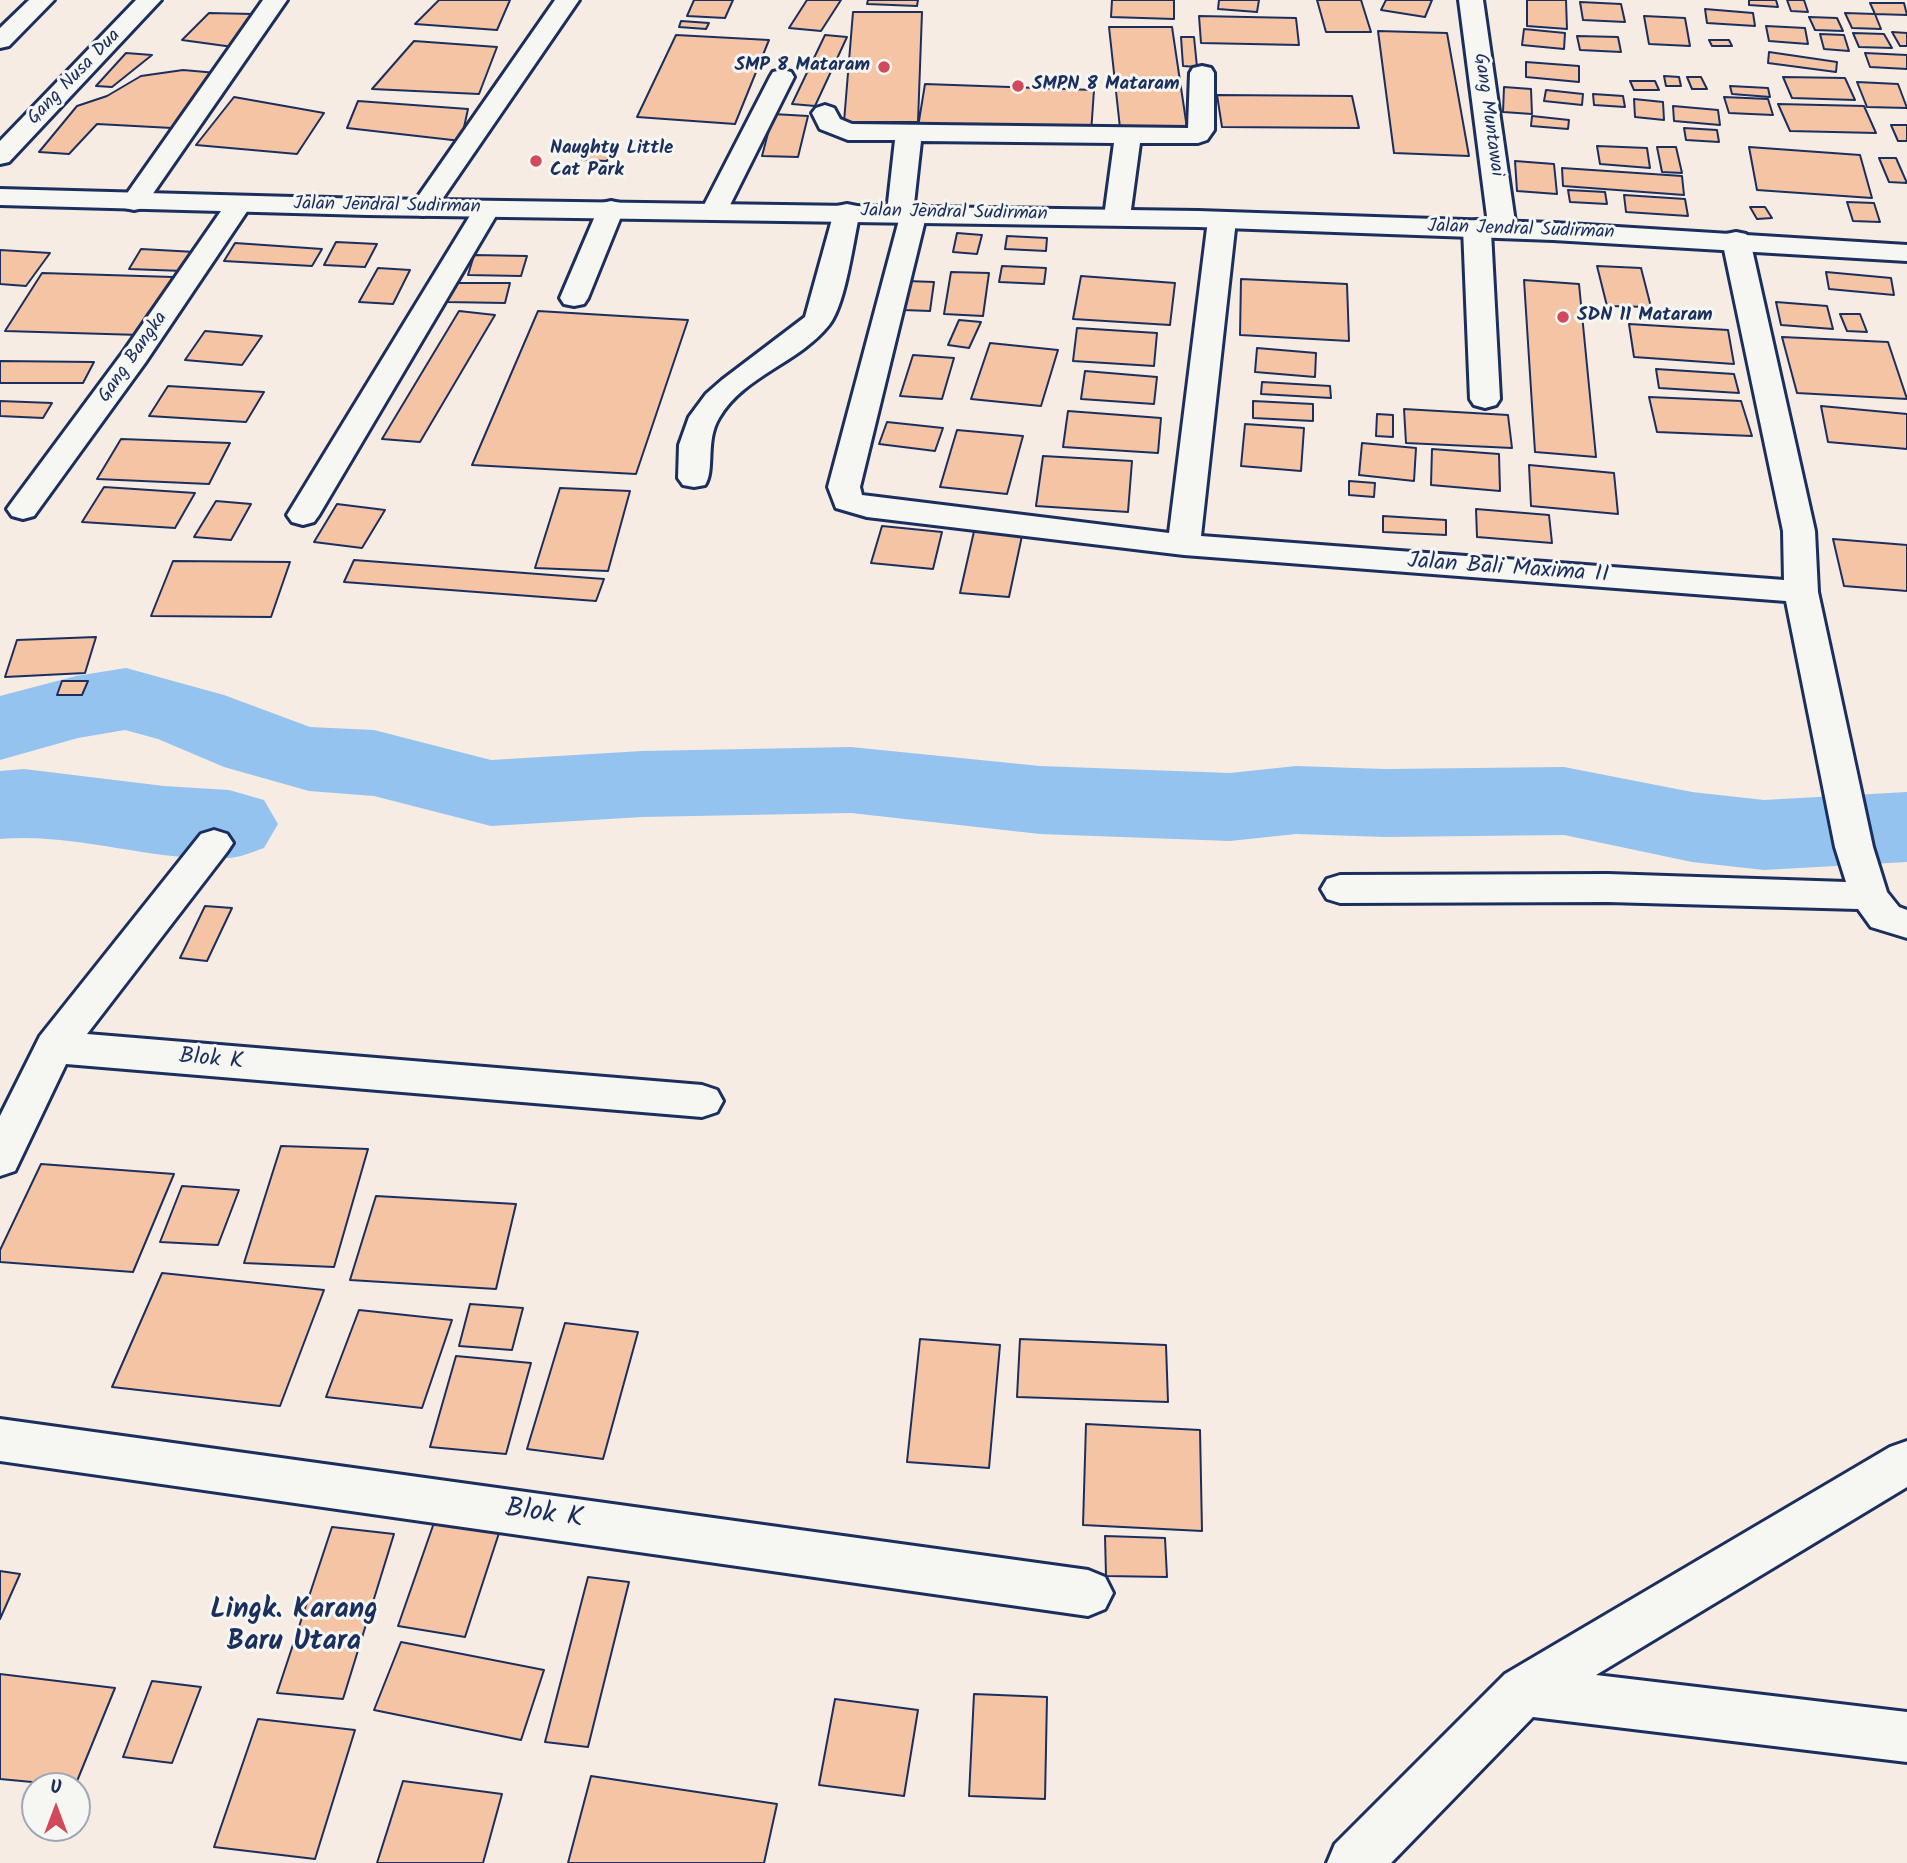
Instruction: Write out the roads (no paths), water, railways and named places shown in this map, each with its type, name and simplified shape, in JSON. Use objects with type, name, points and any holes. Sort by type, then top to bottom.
[{"type":"main road","points":[[0,41],[42,0]]},
{"type":"main road","name":"Gang Nusa Dua","points":[[0,156],[149,0]]},
{"type":"main road","points":[[134,202],[275,0]]},
{"type":"main road","points":[[423,208],[567,0]]},
{"type":"main road","name":"Gang Muntawai","points":[[1471,0],[1490,229],[1485,399]]},
{"type":"main road","points":[[825,113],[829,124],[840,130],[1198,135],[1202,126],[1202,73]]},
{"type":"main road","points":[[715,209],[782,77]]},
{"type":"main road","points":[[907,212],[909,132]]},
{"type":"main road","points":[[1117,217],[1128,135]]},
{"type":"main road","name":"Jalan Jendral Sudirman","points":[[0,197],[423,208],[715,209],[1222,220],[1737,240],[1907,253]]},
{"type":"main road","name":"Gang Bangka","points":[[23,509],[135,357],[239,204]]},
{"type":"main road","points":[[303,515],[487,209]]},
{"type":"main road","points":[[575,298],[611,209]]},
{"type":"main road","points":[[694,478],[696,435],[707,413],[737,382],[800,336],[819,318],[847,212]]},
{"type":"main road","name":"Jalan Bali Maxima II","points":[[907,212],[844,487],[848,500],[867,507],[1184,545],[1801,592]]},
{"type":"main road","points":[[1184,545],[1222,220]]},
{"type":"main road","points":[[1737,240],[1799,531],[1801,592],[1854,848],[1869,896],[1885,917],[1907,924]]},
{"type":"main road","points":[[0,1159],[54,1047],[214,843]]},
{"type":"main road","points":[[1340,889],[1622,888],[1869,896]]},
{"type":"main road","name":"Blok K","points":[[54,1047],[702,1101]]},
{"type":"main road","name":"Blok K","points":[[0,1440],[1088,1593]]},
{"type":"main road","points":[[1354,1863],[1523,1691],[1907,1462]]},
{"type":"main road","points":[[1523,1691],[1907,1737]]},
{"type":"waterway","points":[[0,728],[76,707],[126,699],[191,717],[258,744],[309,759],[374,763],[491,793],[642,784],[851,780],[1040,800],[1230,807],[1296,800],[1385,803],[1564,801],[1692,827],[1764,835],[1907,827]]},
{"type":"waterway","points":[[0,805],[24,803],[164,820],[229,824]]},
{"type":"place","name":"SMP 8 Mataram","points":[[884,67]]},
{"type":"place","name":"SMPN 8 Mataram","points":[[1018,86]]},
{"type":"place","name":"Naughty Little Cat Park","points":[[536,161]]},
{"type":"place","name":"SDN 11 Mataram","points":[[1563,317]]},
{"type":"district","name":"Lingk. Karang Baru Utara","points":[[294,1628]]}]
